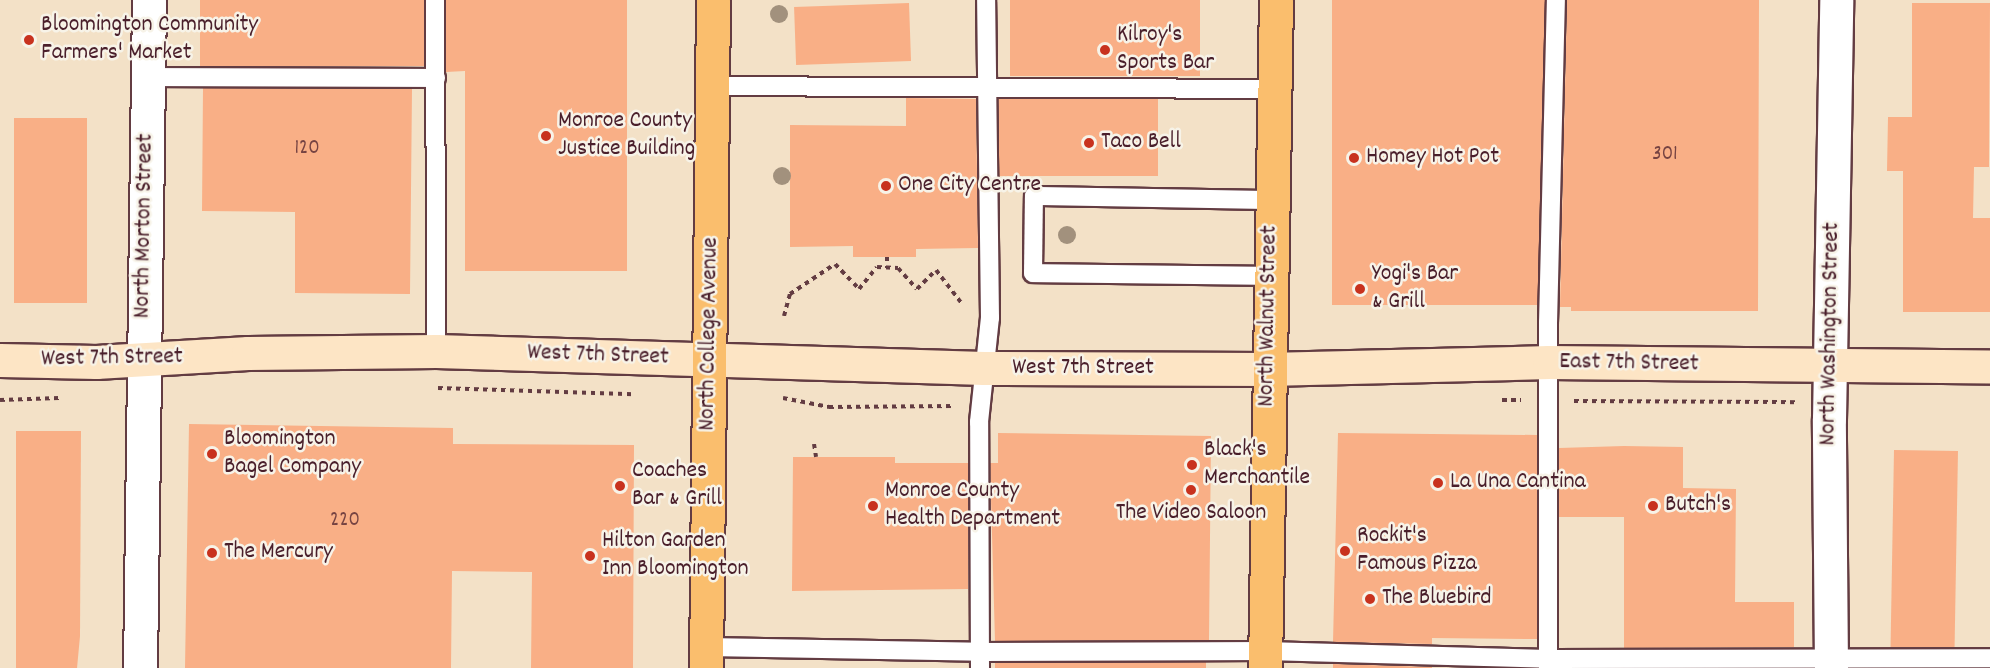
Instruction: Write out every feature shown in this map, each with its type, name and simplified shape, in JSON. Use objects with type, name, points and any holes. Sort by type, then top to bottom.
[{"type":"main road","name":"North College Avenue","points":[[707,657],[713,0]]},
{"type":"main road","name":"North Walnut Street","points":[[1265,659],[1267,369],[1276,0]]},
{"type":"street","name":"North Morton Street","points":[[140,668],[149,0]]},
{"type":"street","name":"North Washington Street","points":[[1831,664],[1831,365],[1836,0]]},
{"type":"street","name":"West 7th Street","points":[[0,360],[143,361],[248,353],[436,351],[984,368],[1267,369]]},
{"type":"street","name":"East 7th Street","points":[[1267,369],[1550,362],[1990,367]]},
{"type":"lane","points":[[435,0],[436,351]]},
{"type":"lane","points":[[980,660],[979,422],[990,318],[989,89],[986,0]]},
{"type":"lane","points":[[1548,663],[1556,0]]},
{"type":"lane","points":[[147,77],[436,78]]},
{"type":"lane","points":[[712,86],[1274,89]]},
{"type":"lane","points":[[1270,276],[1033,273],[1034,196],[1272,200]]},
{"type":"lane","points":[[707,657],[1831,664],[1990,658]]},
{"type":"path","points":[[887,257],[887,268]]},
{"type":"path","points":[[784,316],[790,294],[835,264],[859,289],[878,267],[898,268],[917,289],[936,270],[965,308]]},
{"type":"path","points":[[0,400],[69,398]]},
{"type":"path","points":[[814,444],[816,457]]},
{"type":"building","points":[[200,0],[424,0],[424,66],[200,66]]},
{"type":"building","name":"Monroe County Justice Building","points":[[446,0],[627,0],[627,271],[465,271],[465,71],[446,72]]},
{"type":"building","name":"Kilroy's Sports Bar","points":[[1010,0],[1200,0],[1200,76],[1010,76]]},
{"type":"building","points":[[1332,0],[1545,0],[1545,305],[1332,305]]},
{"type":"building","points":[[1567,0],[1759,0],[1758,311],[1571,311],[1571,307],[1560,307]]},
{"type":"building","points":[[909,3],[911,61],[796,65],[794,7]]},
{"type":"building","points":[[1912,3],[1990,3],[1989,167],[1974,167],[1973,218],[1990,218],[1990,312],[1903,312],[1903,171],[1887,171],[1888,117],[1912,117]]},
{"type":"building","points":[[203,88],[412,89],[410,294],[295,293],[295,212],[202,211]]},
{"type":"building","name":"One City Centre","points":[[906,98],[976,99],[978,248],[916,249],[916,257],[853,257],[853,246],[790,247],[790,125],[906,126]]},
{"type":"building","name":"Taco Bell","points":[[998,99],[1158,99],[1158,176],[998,176]]},
{"type":"building","points":[[14,118],[87,118],[87,303],[14,303]]},
{"type":"building","points":[[189,424],[453,428],[453,444],[634,445],[633,668],[531,668],[532,572],[452,571],[451,668],[185,668]]},
{"type":"building","points":[[16,431],[81,431],[80,636],[77,668],[16,668]]},
{"type":"building","points":[[998,433],[1211,436],[1209,640],[995,641],[990,463],[998,463]]},
{"type":"building","points":[[1338,433],[1537,435],[1537,639],[1432,638],[1432,644],[1333,642]]},
{"type":"building","points":[[1683,447],[1683,488],[1736,489],[1735,602],[1794,602],[1794,647],[1624,648],[1624,517],[1559,517],[1559,448]]},
{"type":"building","points":[[1894,450],[1958,451],[1955,648],[1891,647]]},
{"type":"building","name":"Monroe County Health Department","points":[[793,457],[895,457],[895,463],[968,463],[968,589],[792,591]]},
{"type":"building","points":[[1206,662],[1206,668],[995,668],[995,663]]},
{"type":"building","points":[[1333,664],[1432,667],[1432,668],[1333,668]]},
{"type":"place","name":"Bloomington Community Farmers' Market","points":[[29,40]]},
{"type":"place","name":"Kilroy's Sports Bar","points":[[1105,50]]},
{"type":"place","name":"Monroe County Justice Building","points":[[546,136]]},
{"type":"place","name":"Taco Bell","points":[[1089,143]]},
{"type":"place","name":"Homey Hot Pot","points":[[1354,158]]},
{"type":"place","name":"One City Centre","points":[[886,186]]},
{"type":"place","name":"Yogi's Bar & Grill","points":[[1360,289]]},
{"type":"place","name":"Bloomington Bagel Company","points":[[212,454]]},
{"type":"place","name":"Black's Merchantile","points":[[1192,465]]},
{"type":"place","name":"La Una Cantina","points":[[1438,483]]},
{"type":"place","name":"Coaches Bar & Grill","points":[[620,486]]},
{"type":"place","name":"The Video Saloon","points":[[1191,490]]},
{"type":"place","name":"Monroe County Health Department","points":[[873,506]]},
{"type":"place","name":"Butch's","points":[[1653,506]]},
{"type":"place","name":"Rockit's Famous Pizza","points":[[1345,551]]},
{"type":"place","name":"The Mercury","points":[[212,553]]},
{"type":"place","name":"Hilton Garden Inn Bloomington","points":[[590,556]]},
{"type":"place","name":"The Bluebird","points":[[1370,599]]}]
